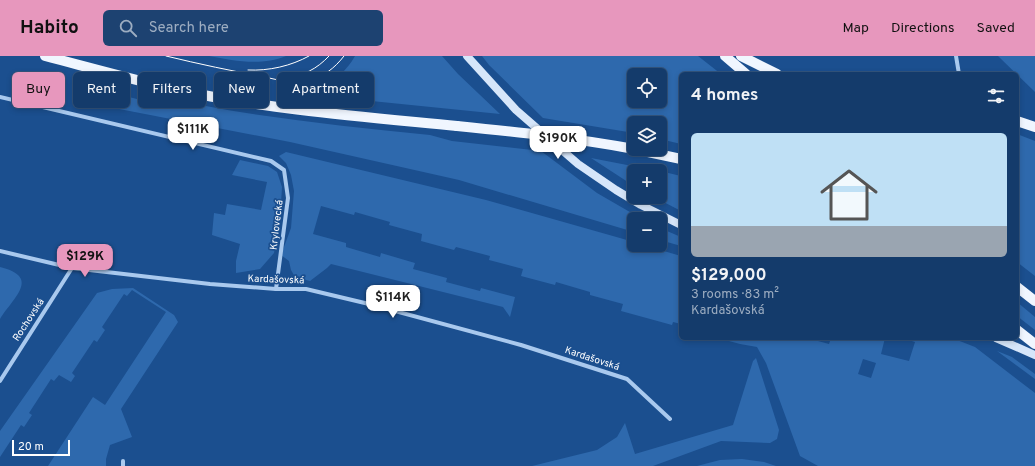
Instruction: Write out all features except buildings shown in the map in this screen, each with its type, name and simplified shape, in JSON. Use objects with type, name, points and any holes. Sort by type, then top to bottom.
[{"type":"main road","points":[[45,56],[135,80],[184,91],[236,100],[338,114],[538,134],[627,148]]},
{"type":"main road","points":[[467,56],[516,110],[578,164],[641,205],[679,224]]},
{"type":"main road","points":[[725,56],[744,72]]},
{"type":"main road","points":[[741,56],[773,72]]},
{"type":"main road","points":[[1019,122],[1035,127]]},
{"type":"main road","points":[[667,156],[679,159]]},
{"type":"main road","points":[[1019,290],[1035,302]]},
{"type":"main road","points":[[1019,332],[1035,344]]},
{"type":"main road","points":[[1001,340],[1035,355]]},
{"type":"street","points":[[956,56],[959,72]]},
{"type":"street","name":"Krylovecká","points":[[0,97],[271,161],[284,170],[288,198],[276,289]]},
{"type":"street","name":"Kardašovská","points":[[0,251],[72,268],[210,284],[276,289],[306,289],[377,306],[521,344],[627,379],[670,419]]},
{"type":"street","name":"Rochovská","points":[[0,381],[72,268]]},
{"type":"shaded area","points":[[209,56],[286,56],[267,61],[248,62]]},
{"type":"shaded area","points":[[355,56],[442,56],[458,74],[500,114],[374,101],[374,72],[343,72]]},
{"type":"shaded area","points":[[482,56],[698,56],[718,72],[679,72],[679,144],[667,141],[667,116],[627,116],[627,132],[543,118],[489,65]]},
{"type":"shaded area","points":[[998,56],[1035,56],[1035,92],[1019,76],[1019,72],[1014,72]]},
{"type":"shaded area","points":[[130,97],[138,99],[138,108],[206,108],[206,106],[253,114],[430,135],[452,141],[541,151],[597,193],[630,212],[627,212],[627,230],[459,180],[290,142],[114,108],[130,108]]},
{"type":"shaded area","points":[[1019,135],[1035,141],[1035,276],[1019,264]]},
{"type":"shaded area","points":[[286,152],[486,200],[627,240],[627,252],[667,252],[679,255],[679,324],[673,322],[672,325],[621,311],[623,304],[590,295],[590,292],[556,282],[555,285],[521,276],[523,269],[489,260],[490,256],[456,247],[454,250],[421,241],[422,234],[389,225],[390,222],[355,212],[354,215],[321,206],[313,234],[346,243],[346,247],[380,257],[381,253],[415,263],[413,269],[447,278],[446,282],[480,291],[481,288],[515,297],[510,317],[503,307],[331,264],[310,281],[295,277],[291,270],[289,261],[281,255],[291,228],[294,191],[291,175],[286,163],[279,156]]},
{"type":"shaded area","points":[[591,158],[627,165],[627,181]]},
{"type":"shaded area","points":[[240,160],[268,166],[277,172],[282,187],[280,219],[274,253],[260,269],[236,273],[236,261],[240,244],[212,235],[214,213],[225,215],[227,204],[261,210],[267,182],[232,175]]},
{"type":"shaded area","points":[[667,173],[679,176],[679,210],[667,204]]},
{"type":"shaded area","points":[[667,231],[679,236],[679,245],[667,242]]},
{"type":"shaded area","points":[[0,267],[12,271],[19,276],[22,282],[17,296],[0,319]]},
{"type":"shaded area","points":[[133,288],[174,315],[178,322],[121,409],[132,437],[110,445],[106,459],[106,466],[48,466],[93,397],[105,405],[166,312],[132,290],[127,296],[124,294],[102,327],[105,330],[97,342],[94,340],[72,373],[75,376],[71,382],[59,375],[54,381],[51,379],[29,413],[32,415],[24,427],[21,425],[0,457],[0,431],[97,293],[112,289]]},
{"type":"shaded area","points":[[1019,304],[1035,317],[1035,330],[1019,318]]},
{"type":"shaded area","points":[[725,340],[814,340],[829,344],[830,340],[884,340],[881,354],[909,361],[915,342],[908,340],[957,340],[975,347],[1035,393],[1035,466],[818,466],[800,456],[766,363],[757,347]],"holes":[[[863,359],[876,363],[871,378],[858,374]]]},
{"type":"shaded area","points":[[997,351],[1012,357],[1035,374],[1035,379]]},
{"type":"shaded area","points":[[756,358],[779,430],[777,439],[770,443],[721,441],[653,466],[532,466],[597,450],[617,437],[625,423],[635,454],[733,425],[753,361]]},
{"type":"shaded area","points":[[742,459],[764,462],[776,466],[697,466],[720,460]]},
{"type":"tram line","points":[[166,56],[291,82],[313,80],[337,65],[344,56]]},
{"type":"tram line","points":[[248,70],[264,70],[280,67],[295,63],[309,56]]},
{"type":"tram line","points":[[307,72],[320,65],[329,56]]}]
